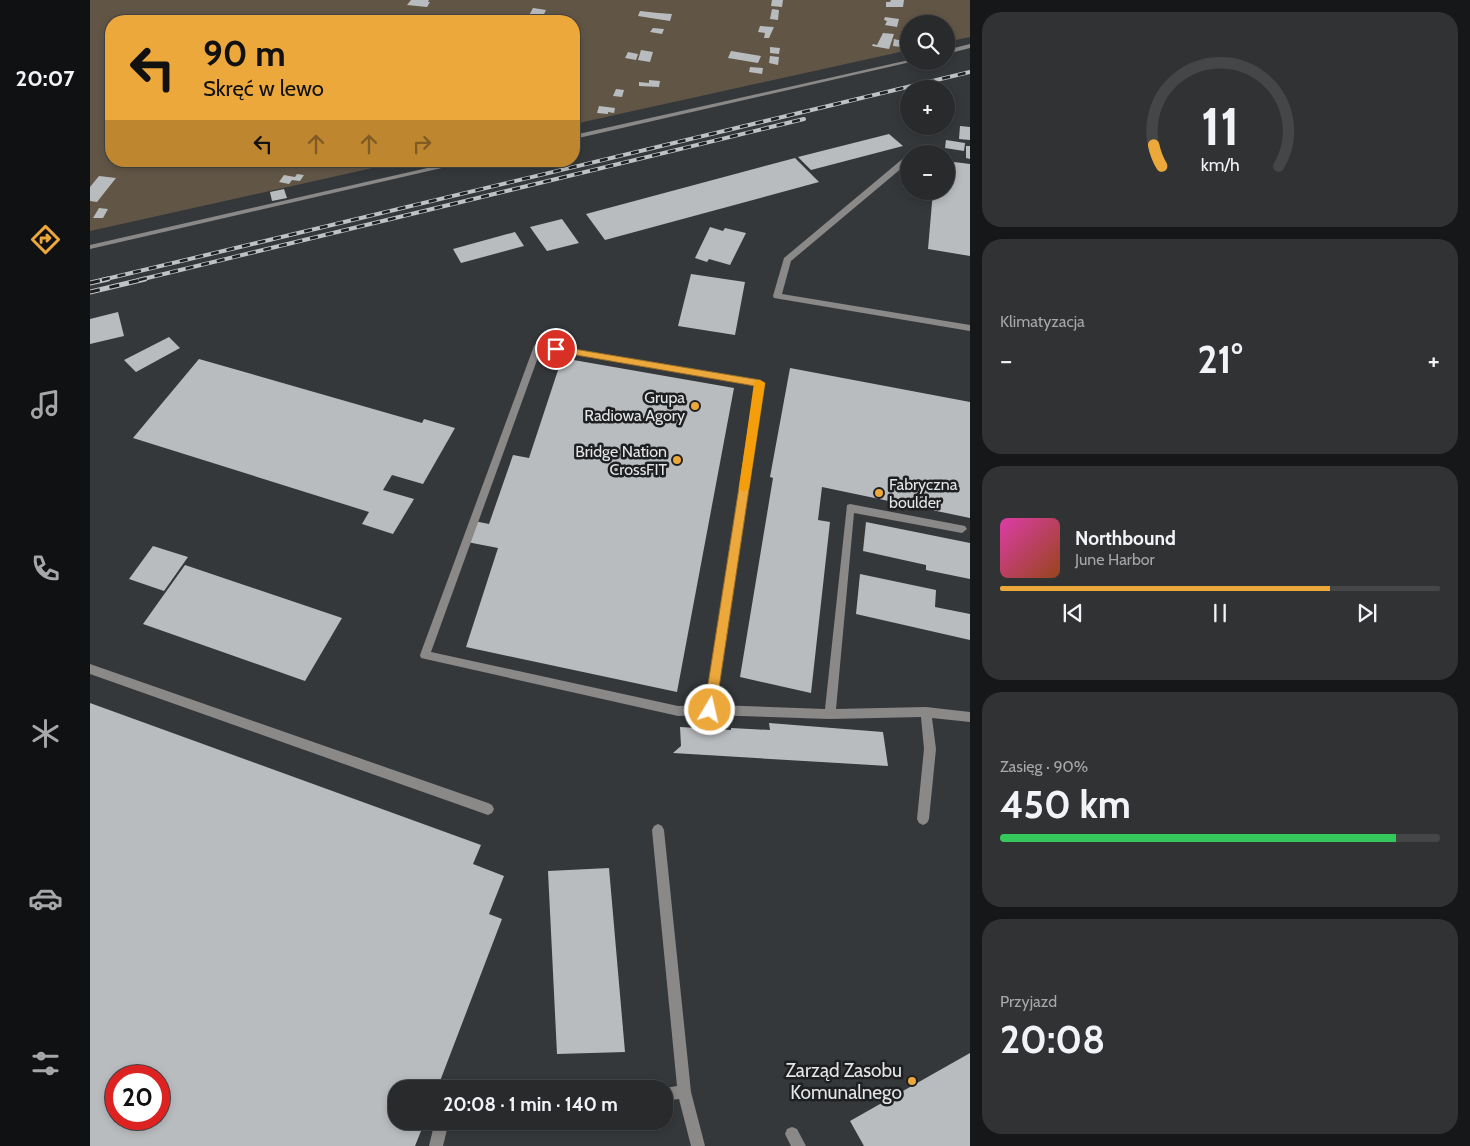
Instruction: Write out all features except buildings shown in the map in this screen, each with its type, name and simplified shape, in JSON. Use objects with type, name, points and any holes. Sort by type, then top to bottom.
[{"type":"lane","points":[[955,50],[970,46]]},
{"type":"lane","points":[[580,136],[900,64]]},
{"type":"lane","points":[[900,166],[787,260],[777,296],[970,328]]},
{"type":"lane","points":[[90,246],[442,167]]},
{"type":"lane","points":[[710,710],[760,383],[538,346],[426,655],[678,711],[710,710],[830,714],[926,712],[970,717]]},
{"type":"lane","points":[[830,714],[850,508],[962,529]]},
{"type":"lane","points":[[90,669],[488,810]]},
{"type":"lane","points":[[923,819],[930,749],[926,712]]},
{"type":"lane","points":[[658,830],[684,1092],[698,1146]]},
{"type":"lane","points":[[673,1093],[684,1092]]},
{"type":"lane","points":[[436,1146],[440,1130]]},
{"type":"shaded area","points":[[90,0],[970,0],[970,37],[955,40],[955,15],[900,15],[900,52],[580,123],[580,15],[105,15],[105,167],[377,167],[90,231]]},
{"type":"railway","points":[[580,165],[970,72]]},
{"type":"railway","points":[[139,280],[804,119]]},
{"type":"railway","points":[[102,280],[574,167]]},
{"type":"railway","points":[[90,283],[108,279]]},
{"type":"railway","points":[[90,292],[145,279]]},
{"type":"slow traffic","points":[[744,488],[759,383]]},
{"type":"place","name":"Grupa Radiowa Agory","points":[[695,406]]},
{"type":"place","name":"Bridge Nation CrossFIT","points":[[677,460]]},
{"type":"place","name":"Fabryczna boulder","points":[[879,493]]},
{"type":"place","name":"Zarząd Zasobu Komunalnego","points":[[912,1081]]},
{"type":"route","points":[[556,349],[760,383],[710,710]]}]
